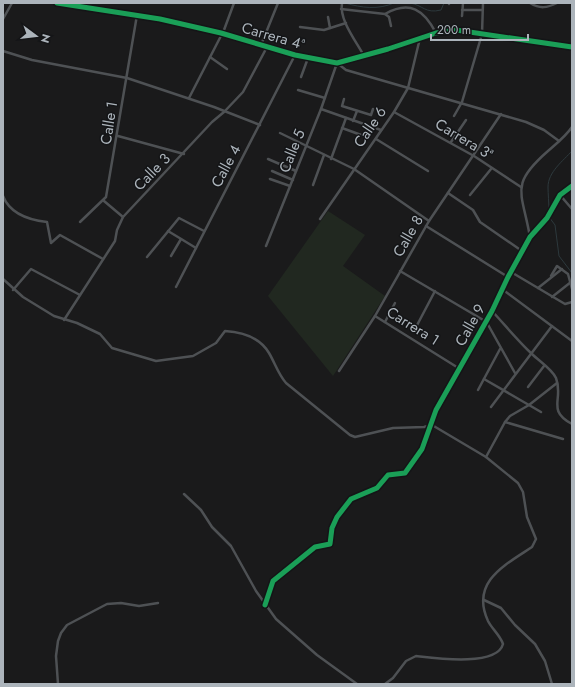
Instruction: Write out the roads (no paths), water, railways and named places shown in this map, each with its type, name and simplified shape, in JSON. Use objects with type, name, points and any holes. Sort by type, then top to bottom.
[{"type":"street","points":[[3,18],[12,3]]},
{"type":"street","name":"Carrera 4ª","points":[[57,3],[79,5],[137,15],[221,33],[295,55],[337,63],[436,33],[456,30],[572,47]]},
{"type":"street","points":[[189,98],[221,33],[224,30],[234,3]]},
{"type":"street","points":[[261,45],[264,42],[278,3]]},
{"type":"street","points":[[462,16],[463,3]]},
{"type":"street","points":[[454,116],[462,102],[482,34],[483,3]]},
{"type":"street","points":[[530,3],[535,6],[547,8],[557,3]]},
{"type":"street","points":[[342,4],[341,9],[346,23],[364,56]]},
{"type":"street","points":[[385,14],[395,8],[405,7],[419,11],[429,19],[436,33]]},
{"type":"street","points":[[341,9],[385,14],[389,17],[391,26]]},
{"type":"street","points":[[462,10],[482,10]]},
{"type":"street","name":"Calle 1","points":[[104,201],[118,136],[137,15]]},
{"type":"street","points":[[328,17],[330,28]]},
{"type":"street","points":[[300,27],[324,30],[346,23]]},
{"type":"street","name":"Calle 6","points":[[320,219],[376,139],[408,88],[420,38]]},
{"type":"street","name":"Calle 3","points":[[64,320],[115,241],[117,230],[123,217],[184,154],[212,122],[244,92],[267,47]]},
{"type":"street","points":[[3,51],[32,60],[127,78],[189,98],[260,125]]},
{"type":"street","name":"Calle 4","points":[[176,287],[295,55]]},
{"type":"street","points":[[210,57],[227,69]]},
{"type":"street","points":[[301,77],[308,58]]},
{"type":"street","points":[[337,63],[346,70],[501,114],[544,130],[559,141]]},
{"type":"street","name":"Calle 5","points":[[266,246],[321,109],[337,63]]},
{"type":"street","points":[[298,90],[325,98]]},
{"type":"street","points":[[344,99],[342,106],[371,115],[373,109]]},
{"type":"street","points":[[321,109],[381,130]]},
{"type":"street","points":[[353,121],[357,111]]},
{"type":"street","name":"Carrera 3ª","points":[[394,112],[474,156],[491,169],[521,187]]},
{"type":"street","name":"Calle 8","points":[[339,371],[376,316],[429,221],[501,114]]},
{"type":"street","points":[[331,159],[346,118]]},
{"type":"street","points":[[450,142],[466,120]]},
{"type":"street","points":[[530,237],[521,187],[523,178],[532,165],[559,141],[572,126]]},
{"type":"street","points":[[342,128],[364,136]]},
{"type":"street","points":[[280,133],[305,147],[354,169],[429,221]]},
{"type":"street","points":[[118,136],[184,154]]},
{"type":"street","points":[[376,139],[428,171]]},
{"type":"street","points":[[313,185],[324,156]]},
{"type":"street","points":[[268,159],[296,171]]},
{"type":"street","points":[[470,195],[491,169]]},
{"type":"street","points":[[272,171],[292,180]]},
{"type":"street","points":[[270,179],[290,186]]},
{"type":"street","points":[[572,186],[560,195],[572,209]]},
{"type":"street","points":[[448,193],[473,210],[480,222],[522,251]]},
{"type":"street","name":"Calle 9","points":[[265,605],[273,581],[315,547],[330,544],[332,528],[337,517],[351,499],[376,488],[391,473],[401,474],[407,470],[422,449],[432,425],[436,410],[492,311],[522,251],[530,237],[550,214],[560,195]]},
{"type":"street","points":[[3,196],[6,203],[23,216],[47,222],[51,243],[60,235],[103,259]]},
{"type":"street","points":[[80,222],[104,201],[123,217]]},
{"type":"street","points":[[147,257],[179,218],[204,231]]},
{"type":"street","points":[[426,226],[508,278]]},
{"type":"street","points":[[168,231],[196,248]]},
{"type":"street","points":[[171,256],[181,239]]},
{"type":"street","points":[[551,276],[556,266],[562,269],[568,274],[572,289]]},
{"type":"street","points":[[13,290],[31,269],[80,295]]},
{"type":"street","points":[[538,288],[551,276],[562,269]]},
{"type":"street","points":[[400,271],[485,321],[515,373]]},
{"type":"street","points":[[511,272],[565,304],[572,302]]},
{"type":"street","points":[[3,279],[13,290],[54,316],[77,323],[100,334],[112,348],[156,361],[193,356],[216,343],[225,331],[252,337],[261,342],[269,353],[281,378],[286,384],[302,394],[350,435],[355,437],[393,428],[424,428],[432,425],[486,457],[505,471],[522,488],[527,517],[536,539],[532,547],[490,578],[484,589],[484,600],[488,622],[503,644],[498,651],[486,656],[461,660],[416,656],[410,658],[385,684]]},
{"type":"street","points":[[552,297],[571,282]]},
{"type":"street","points":[[502,290],[572,341]]},
{"type":"street","points":[[415,329],[435,291]]},
{"type":"street","points":[[384,322],[395,303]]},
{"type":"street","points":[[492,311],[553,374],[557,384],[557,409],[563,419],[572,424]]},
{"type":"street","name":"Carrera 1","points":[[376,316],[460,369]]},
{"type":"street","points":[[491,407],[515,373],[552,326]]},
{"type":"street","points":[[478,390],[500,349]]},
{"type":"street","points":[[528,387],[544,366]]},
{"type":"street","points":[[484,379],[541,412]]},
{"type":"street","points":[[486,457],[505,422],[510,416],[529,405],[557,384]]},
{"type":"street","points":[[505,422],[563,439]]},
{"type":"street","points":[[184,494],[201,510],[212,527],[231,546],[265,605],[279,622],[312,651],[357,684]]},
{"type":"street","points":[[484,600],[501,608],[515,625],[535,644],[545,661],[552,684]]},
{"type":"street","points":[[58,684],[56,656],[58,641],[61,633],[68,625],[111,603],[139,606],[158,603]]},
{"type":"waterway","points":[[345,3],[370,8],[382,7],[394,3]]},
{"type":"waterway","points":[[410,3],[431,11],[441,10],[444,3]]},
{"type":"waterway","points":[[549,211],[548,187],[550,176],[572,151]]},
{"type":"waterway","points":[[549,217],[555,225],[559,256],[572,273]]}]
